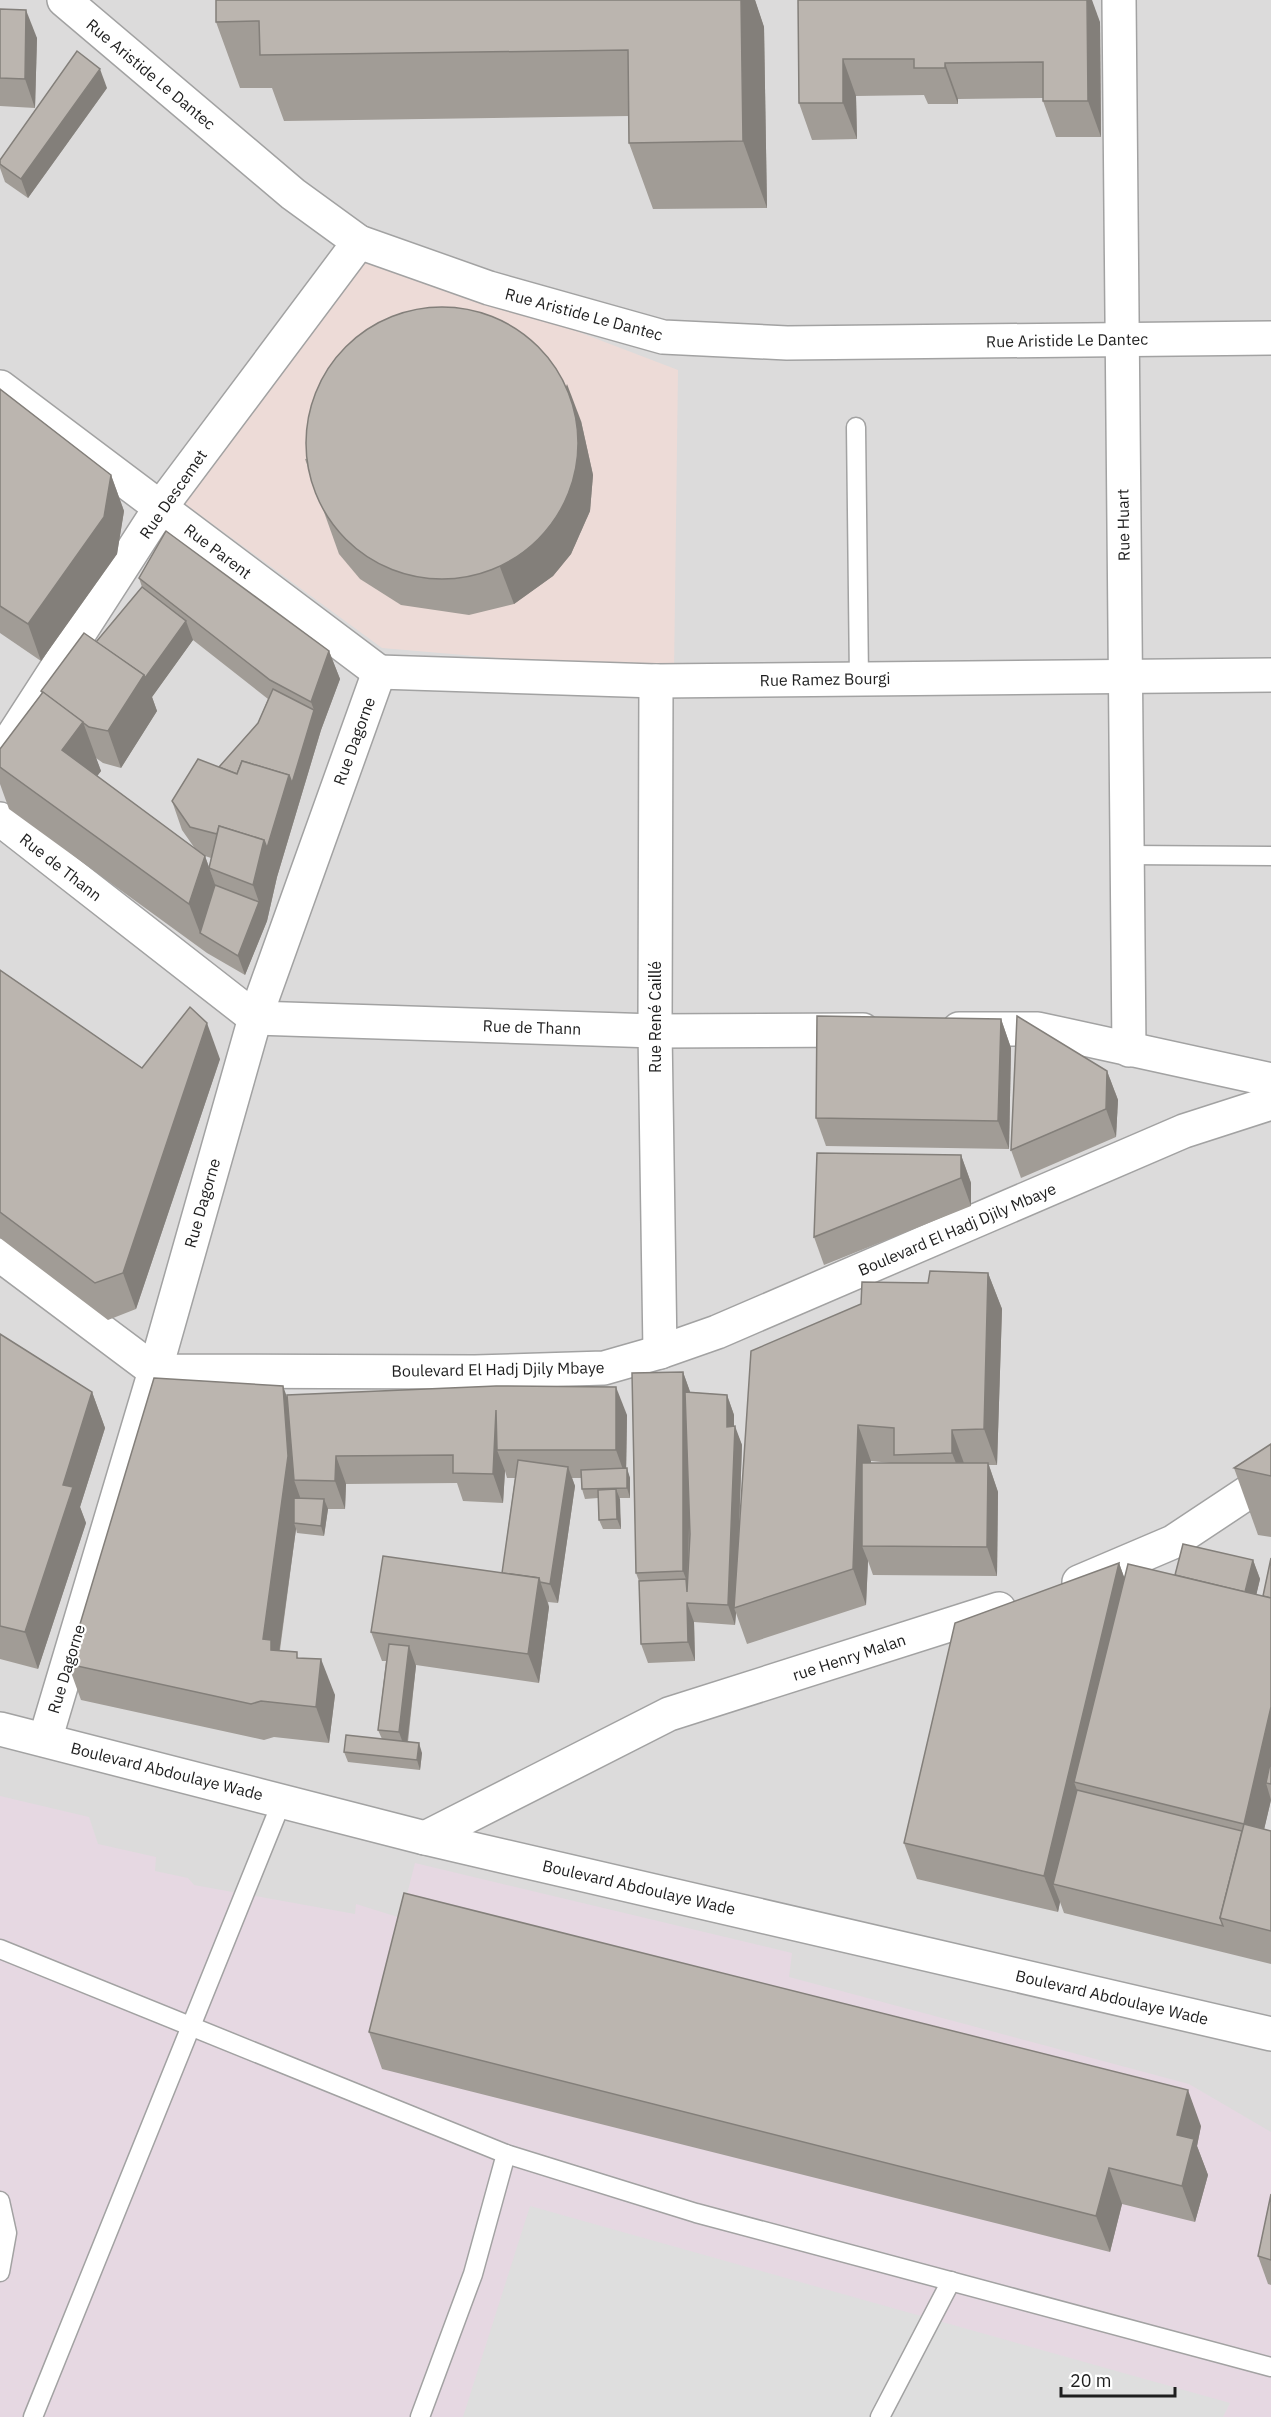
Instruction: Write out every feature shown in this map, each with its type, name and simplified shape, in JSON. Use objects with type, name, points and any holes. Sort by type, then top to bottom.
[{"type":"street","name":"Rue Aristide Le Dantec","points":[[64,0],[293,194],[359,242],[489,288],[663,337],[787,343],[1271,338]]},
{"type":"street","name":"Rue Huart","points":[[1119,0],[1129,1050]]},
{"type":"street","name":"Rue Descemet","points":[[0,756],[160,508],[359,242]]},
{"type":"street","name":"Rue Parent","points":[[0,387],[379,672]]},
{"type":"street","name":"Rue Ramez Bourgi","points":[[379,672],[657,681],[1271,675]]},
{"type":"street","name":"Rue Dagorne","points":[[45,1740],[155,1371],[255,1018],[379,672]]},
{"type":"street","name":"Rue René Caillé","points":[[657,681],[655,1031],[660,1352]]},
{"type":"street","name":"Rue de Thann","points":[[0,819],[255,1018],[655,1031],[894,1030]]},
{"type":"street","points":[[930,1029],[1038,1029],[1271,1080]]},
{"type":"street","name":"Boulevard El Hadj Djily Mbaye","points":[[155,1371],[474,1372],[604,1368],[717,1332],[1184,1131],[1271,1102]]},
{"type":"street","points":[[0,1255],[155,1371]]},
{"type":"street","name":"rue Henry Malan","points":[[425,1838],[669,1714],[1071,1586],[1173,1542],[1271,1477]]},
{"type":"street","name":"Boulevard Abdoulaye Wade","points":[[0,1729],[425,1838],[1257,2030],[1271,2052]]},
{"type":"lane","points":[[856,427],[859,679]]},
{"type":"lane","points":[[1127,855],[1271,855]]},
{"type":"lane","points":[[33,2417],[282,1801]]},
{"type":"lane","points":[[0,1949],[191,2024],[506,2154],[696,2213],[1271,2367]]},
{"type":"lane","points":[[420,2417],[473,2274],[506,2154]]},
{"type":"lane","points":[[0,2201],[7,2233],[0,2272]]},
{"type":"lane","points":[[880,2417],[951,2281]]},
{"type":"shaded area","points":[[0,0],[1271,0],[1271,2417],[0,2417]]},
{"type":"shaded area","points":[[348,244],[678,370],[674,673],[382,648],[169,492]]},
{"type":"shaded area","points":[[0,1796],[89,1817],[98,1844],[156,1857],[155,1871],[188,1878],[194,1885],[355,1914],[356,1904],[401,1918],[415,1863],[792,1953],[789,1977],[1189,2084],[1271,2132],[1271,2417],[0,2417]]},
{"type":"shaded area","points":[[530,2206],[1230,2403],[1223,2417],[463,2417]]},
{"type":"building","points":[[216,0],[741,0],[743,141],[629,143],[628,50],[260,55],[259,21],[216,22]]},
{"type":"building","points":[[798,0],[1087,0],[1088,101],[1043,101],[1043,62],[945,63],[945,68],[914,68],[914,59],[843,59],[843,103],[799,103]]},
{"type":"building","points":[[0,9],[26,10],[25,79],[0,78]]},
{"type":"building","points":[[77,51],[100,69],[21,179],[0,164],[0,160]]},
{"type":"building","points":[[429,307],[455,307],[494,317],[518,330],[538,347],[555,367],[568,391],[576,416],[578,443],[576,470],[568,495],[555,519],[538,539],[518,556],[494,569],[469,577],[429,579],[402,573],[378,563],[356,548],[337,529],[322,507],[312,483],[306,456],[306,430],[312,403],[322,379],[337,357],[356,338],[378,323],[402,313]]},
{"type":"building","points":[[0,389],[111,475],[104,517],[28,624],[0,606]]},
{"type":"building","points":[[166,531],[329,651],[311,702],[270,680],[139,578]]},
{"type":"building","points":[[142,587],[186,621],[145,678],[144,675],[96,642]]},
{"type":"building","points":[[84,633],[144,675],[108,731],[89,727],[41,691]]},
{"type":"building","points":[[273,689],[314,710],[292,783],[289,775],[242,761],[237,774],[219,767],[258,723]]},
{"type":"building","points":[[43,692],[83,722],[62,750],[205,856],[189,904],[0,767],[0,749]]},
{"type":"building","points":[[198,759],[237,774],[242,761],[289,775],[267,848],[264,840],[219,826],[217,834],[190,827],[172,801]]},
{"type":"building","points":[[219,826],[264,840],[253,885],[209,868]]},
{"type":"building","points":[[215,885],[259,902],[238,956],[200,933]]},
{"type":"building","points":[[0,970],[142,1068],[190,1007],[207,1023],[123,1273],[95,1283],[0,1212]]},
{"type":"building","points":[[817,1016],[1001,1019],[998,1121],[816,1118]]},
{"type":"building","points":[[1017,1016],[1107,1071],[1106,1109],[1011,1150]]},
{"type":"building","points":[[817,1153],[961,1155],[961,1178],[814,1237]]},
{"type":"building","points":[[930,1271],[988,1273],[984,1429],[952,1430],[952,1453],[894,1455],[894,1428],[858,1425],[853,1569],[734,1608],[751,1351],[861,1304],[862,1282],[928,1283]]},
{"type":"building","points":[[0,1334],[92,1392],[63,1485],[73,1487],[25,1632],[0,1626]]},
{"type":"building","points":[[683,1372],[683,1571],[636,1573],[632,1373]]},
{"type":"building","points":[[154,1378],[283,1386],[288,1456],[263,1639],[271,1640],[271,1650],[297,1652],[297,1658],[321,1659],[316,1707],[261,1701],[251,1704],[68,1664]]},
{"type":"building","points":[[496,1386],[616,1387],[616,1450],[497,1450],[496,1410],[493,1474],[453,1473],[453,1455],[336,1456],[335,1481],[294,1480],[287,1395]]},
{"type":"building","points":[[685,1392],[727,1395],[727,1427],[735,1426],[728,1605],[687,1603],[688,1642],[641,1644],[639,1581],[686,1579],[687,1592],[690,1534]]},
{"type":"building","points":[[1271,1444],[1271,1476],[1234,1468]]},
{"type":"building","points":[[518,1460],[568,1467],[550,1584],[540,1582],[539,1578],[502,1573]]},
{"type":"building","points":[[862,1463],[988,1463],[987,1547],[862,1546]]},
{"type":"building","points":[[627,1468],[627,1488],[582,1489],[581,1470]]},
{"type":"building","points":[[616,1489],[617,1519],[599,1520],[598,1490]]},
{"type":"building","points":[[294,1498],[324,1499],[321,1526],[294,1523]]},
{"type":"building","points":[[1183,1544],[1253,1560],[1245,1592],[1175,1575]]},
{"type":"building","points":[[383,1556],[539,1578],[528,1654],[371,1632]]},
{"type":"building","points":[[1271,1558],[1271,1598],[1263,1596]]},
{"type":"building","points":[[1119,1563],[1044,1876],[904,1843],[955,1623]]},
{"type":"building","points":[[1128,1564],[1271,1598],[1271,1707],[1244,1824],[1074,1782]]},
{"type":"building","points":[[389,1644],[409,1646],[399,1732],[378,1730]]},
{"type":"building","points":[[346,1735],[419,1743],[417,1760],[344,1752]]},
{"type":"building","points":[[1271,1759],[1271,1784],[1266,1783]]},
{"type":"building","points":[[1077,1790],[1242,1831],[1220,1918],[1223,1926],[1053,1884]]},
{"type":"building","points":[[1244,1824],[1271,1831],[1271,1931],[1220,1918]]},
{"type":"building","points":[[404,1893],[1188,2090],[1177,2135],[1194,2139],[1182,2186],[1109,2168],[1096,2216],[369,2032]]},
{"type":"building","points":[[1271,2194],[1271,2260],[1258,2256]]}]
